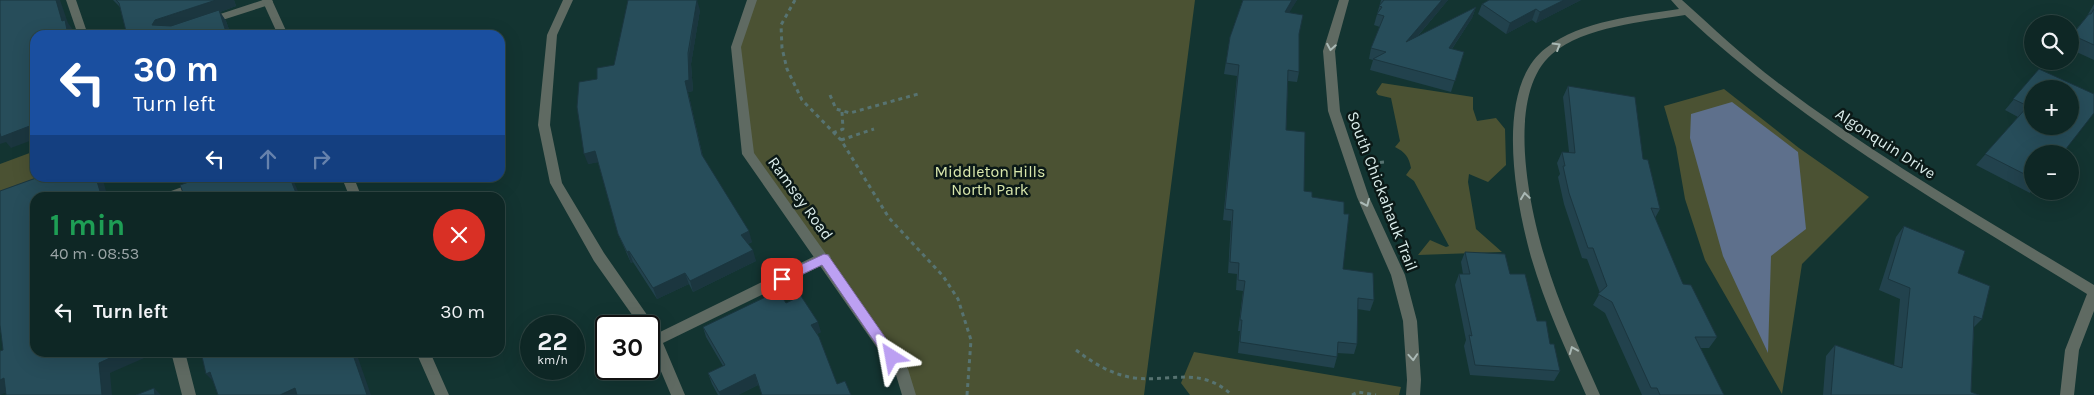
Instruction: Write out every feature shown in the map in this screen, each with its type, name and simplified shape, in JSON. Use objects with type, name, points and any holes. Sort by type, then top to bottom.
[{"type":"street","points":[[71,0],[81,30]]},
{"type":"street","points":[[568,0],[552,35],[544,126],[556,183],[599,257],[639,315]]},
{"type":"street","name":"Ramsey Road","points":[[752,0],[736,47],[748,154],[824,258],[903,373],[909,395]]},
{"type":"street","name":"South Chickahauk Trail","points":[[1344,0],[1329,51],[1334,111],[1364,197],[1398,275],[1410,321],[1414,380],[1413,395]]},
{"type":"street","name":"Algonquin Drive","points":[[1676,0],[1793,102],[1907,177],[2094,293]]},
{"type":"street","points":[[195,26],[268,1],[281,30]]},
{"type":"street","points":[[1593,395],[1538,257],[1526,203],[1520,157],[1520,116],[1527,82],[1543,58],[1564,42],[1611,26],[1687,11]]},
{"type":"street","points":[[180,192],[208,182]]},
{"type":"street","points":[[660,331],[824,258]]},
{"type":"street","points":[[2067,395],[2072,350],[2094,293]]},
{"type":"street","points":[[660,353],[678,395]]},
{"type":"street","points":[[179,357],[189,395]]},
{"type":"street","points":[[425,357],[442,395]]},
{"type":"path","points":[[795,0],[782,25],[782,48],[787,69],[802,100],[841,140],[889,218],[943,276],[958,300],[971,340],[971,364],[967,395]]},
{"type":"path","points":[[830,95],[836,109],[850,113],[918,94]]},
{"type":"path","points":[[833,133],[843,129],[842,112]]},
{"type":"path","points":[[841,140],[874,129]]},
{"type":"path","points":[[1369,163],[1385,162]]},
{"type":"path","points":[[1076,350],[1091,362],[1117,374],[1138,378],[1196,376],[1220,383],[1232,395]]},
{"type":"path","points":[[1352,395],[1358,392],[1376,395]]},
{"type":"green space","name":"Middleton Hills North Park","points":[[752,0],[1195,0],[1144,395],[909,395],[903,373],[748,154],[736,47]]},
{"type":"green space","points":[[1382,83],[1473,97],[1473,109],[1477,121],[1496,118],[1505,129],[1506,165],[1488,182],[1469,174],[1468,182],[1476,229],[1502,252],[1418,255],[1430,240],[1446,247],[1449,246],[1414,181],[1406,175],[1411,168],[1406,155],[1395,147],[1400,141],[1391,98],[1378,95],[1376,92]]},
{"type":"green space","points":[[1724,89],[1799,148],[1869,197],[1802,264],[1782,394],[1705,260],[1685,199],[1676,147],[1664,106]]},
{"type":"green space","points":[[30,153],[30,181],[0,192],[0,164]]},
{"type":"green space","points":[[1194,352],[1401,387],[1399,395],[1190,395],[1181,383]]},
{"type":"water","points":[[1732,102],[1798,152],[1806,229],[1771,256],[1768,353],[1723,256],[1690,138],[1691,114]]},
{"type":"building","points":[[0,0],[56,0],[62,21],[65,20],[67,30],[30,30],[30,126],[1,137]]},
{"type":"building","points":[[116,0],[216,0],[155,20],[152,25],[171,26],[219,10],[225,30],[126,30],[119,3]]},
{"type":"building","points":[[628,0],[697,0],[688,53],[689,80],[685,81],[702,155],[749,231],[741,235],[753,250],[690,281],[685,273],[653,288],[629,251],[627,252],[618,234],[595,151],[584,154],[577,107],[579,82],[597,79],[597,68],[614,65]]},
{"type":"building","points":[[1243,0],[1292,0],[1285,12],[1303,15],[1299,34],[1299,72],[1288,70],[1286,130],[1305,132],[1304,191],[1312,192],[1312,197],[1344,202],[1344,214],[1349,214],[1343,269],[1373,273],[1374,300],[1358,298],[1357,344],[1338,342],[1337,357],[1240,342],[1242,320],[1240,320],[1245,281],[1238,280],[1239,263],[1230,262],[1233,210],[1225,209],[1239,65],[1226,63],[1230,37]]},
{"type":"building","points":[[1384,0],[1442,0],[1406,42],[1476,7],[1449,48],[1464,52],[1455,81],[1373,59],[1386,52],[1371,48],[1384,16],[1377,14],[1382,7],[1379,6]]},
{"type":"building","points":[[1489,0],[1564,0],[1540,12],[1536,9],[1510,23],[1482,4]]},
{"type":"building","points":[[2094,9],[2094,45],[2079,38],[2079,26]]},
{"type":"building","points":[[2038,70],[2063,80],[2029,80]]},
{"type":"building","points":[[1568,86],[1635,97],[1643,159],[1648,160],[1660,209],[1651,208],[1683,284],[1691,285],[1717,337],[1695,337],[1724,395],[1660,395],[1657,388],[1651,388],[1612,302],[1598,294],[1607,286],[1593,248],[1588,248],[1569,193],[1563,166],[1565,166],[1562,152],[1575,153]]},
{"type":"building","points":[[2024,86],[2024,104],[2013,99]]},
{"type":"building","points":[[2079,87],[2094,94],[2094,113],[2079,132]]},
{"type":"building","points":[[2024,110],[2024,135],[2077,135],[2069,145],[2024,145],[2024,174],[1985,154]]},
{"type":"building","points":[[30,180],[30,182],[97,182],[100,192],[30,192],[30,357],[112,357],[99,363],[102,395],[6,395],[4,378],[0,380],[0,351],[3,350],[0,325],[0,191]]},
{"type":"building","points":[[189,182],[292,182],[296,192],[183,192],[180,185]]},
{"type":"building","points":[[1904,226],[1965,251],[1958,273],[1990,286],[1982,319],[1974,316],[1971,392],[1979,395],[1831,395],[1835,345],[1902,368],[1910,288],[1888,279]]},
{"type":"building","points":[[1465,252],[1505,254],[1510,274],[1525,274],[1537,321],[1546,321],[1550,344],[1554,344],[1560,371],[1475,365],[1469,335],[1472,336],[1459,274],[1470,274]]},
{"type":"building","points":[[778,291],[786,303],[801,296],[818,322],[811,325],[819,337],[837,384],[845,381],[851,395],[762,395],[755,374],[719,392],[708,373],[725,365],[703,327]]},
{"type":"building","points":[[202,357],[354,357],[367,395],[297,395],[295,388],[280,395],[218,395],[210,372],[206,374]]},
{"type":"building","points":[[154,388],[155,395],[136,395]]},
{"type":"route","points":[[782,279],[824,258],[892,357]]}]
